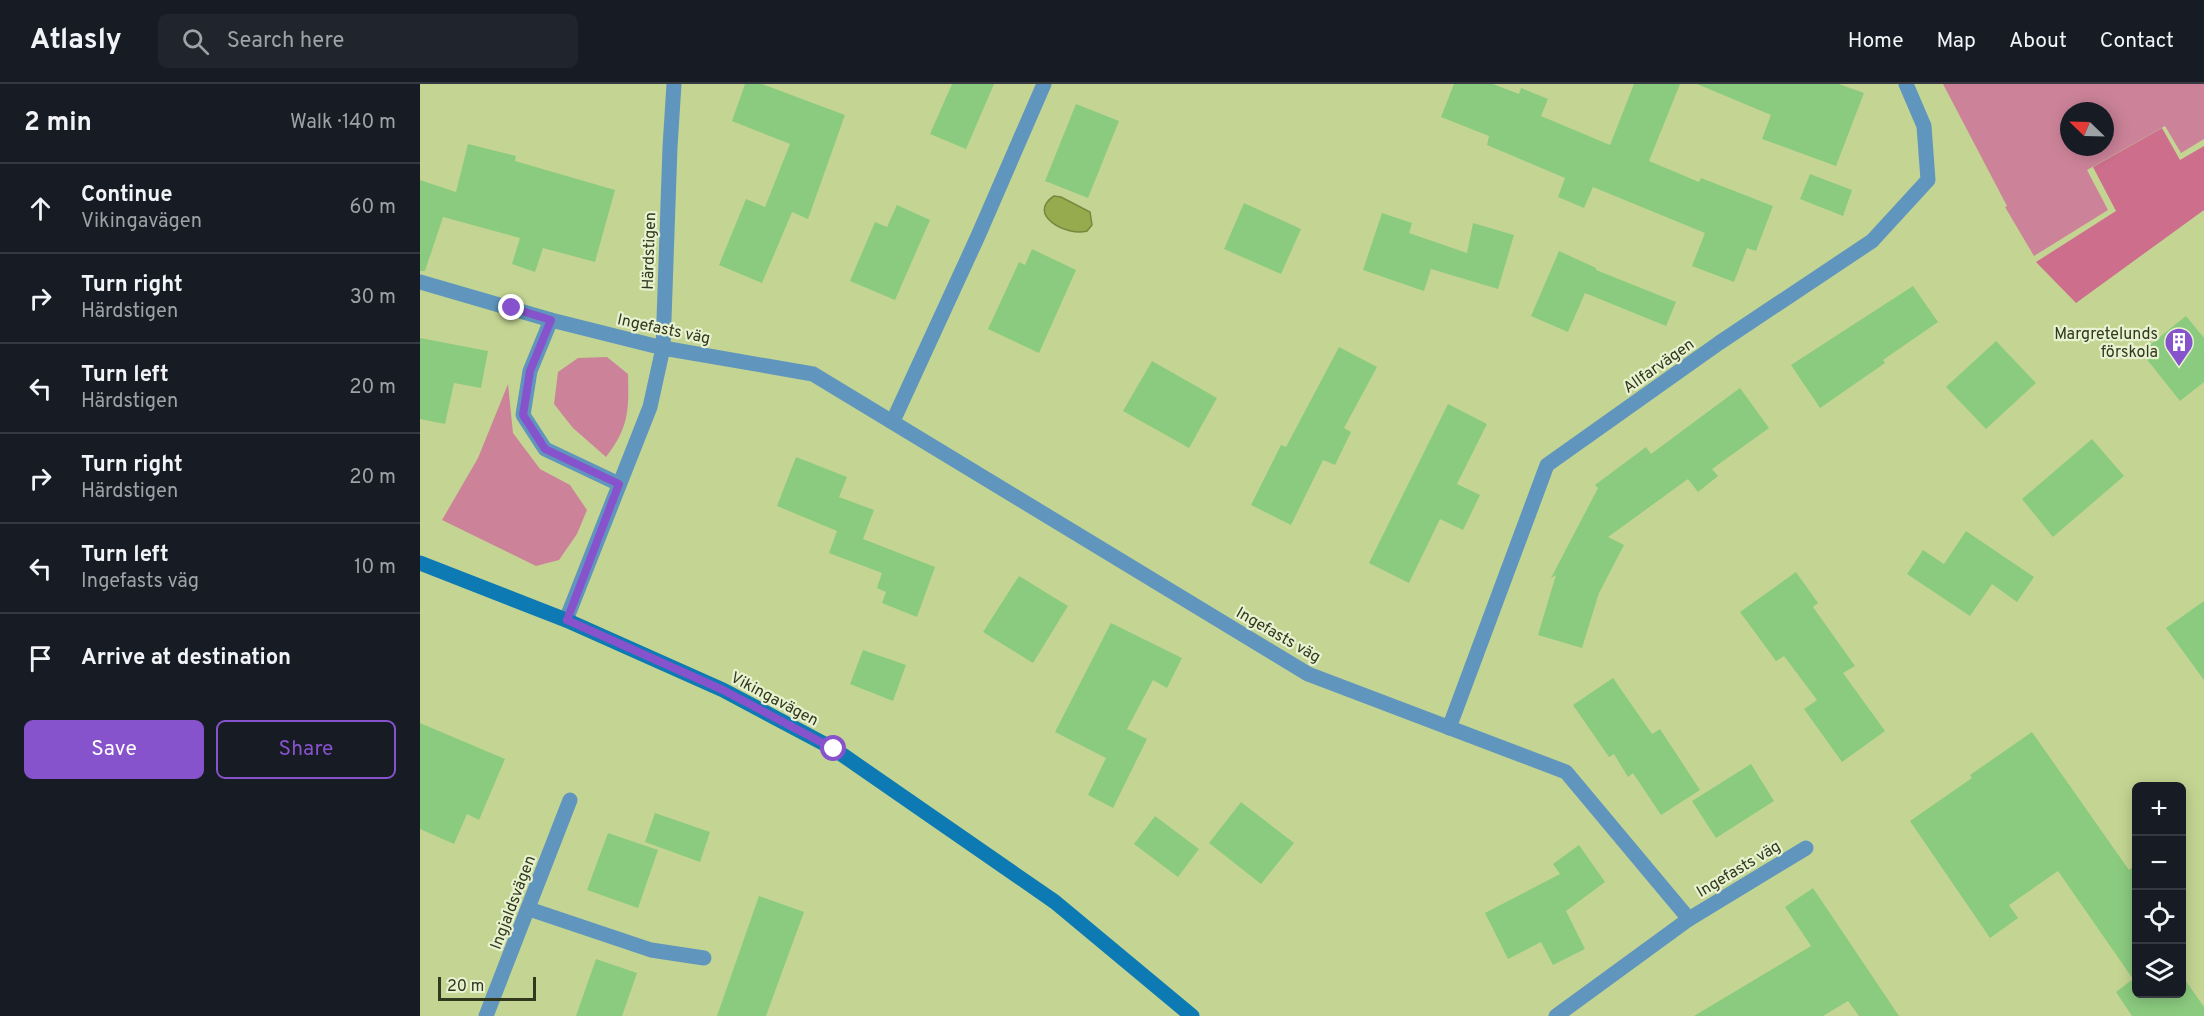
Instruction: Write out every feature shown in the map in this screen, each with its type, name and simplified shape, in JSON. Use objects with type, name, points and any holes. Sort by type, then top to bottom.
[{"type":"main road","name":"Vikingavägen","points":[[420,563],[567,620],[723,690],[834,749],[1055,902],[1192,1016]]},
{"type":"street","name":"Härdstigen","points":[[567,620],[650,407],[663,348],[674,84]]},
{"type":"street","points":[[893,421],[978,236],[1044,84]]},
{"type":"street","name":"Allfarvägen","points":[[1449,728],[1547,465],[1719,344],[1872,241],[1928,180],[1924,126],[1906,84]]},
{"type":"street","name":"Ingefasts väg","points":[[420,282],[551,320],[663,348],[813,375],[893,421],[1308,674],[1566,772],[1689,919]]},
{"type":"street","points":[[551,320],[530,371],[523,415],[545,449],[619,484]]},
{"type":"street","name":"Ingjaldsvägen","points":[[486,1016],[530,909],[570,800]]},
{"type":"street","name":"Ingefasts väg","points":[[1556,1016],[1689,919],[1806,848]]},
{"type":"street","points":[[530,909],[651,950],[704,958]]},
{"type":"shaded area","points":[[1943,84],[2204,84],[2204,139],[2181,153],[2165,126],[2114,155],[2114,102],[2060,102],[2060,156],[2112,156],[2087,170],[2108,210],[2034,256],[2005,207],[2007,206]]},
{"type":"shaded area","points":[[2162,128],[2180,160],[2204,146],[2204,210],[2076,303],[2036,262],[2116,211],[2093,167]]},
{"type":"shaded area","points":[[1054,196],[1061,197],[1090,212],[1092,225],[1087,231],[1070,231],[1052,223],[1044,210],[1046,203]]},
{"type":"shaded area","points":[[607,357],[628,374],[628,408],[619,436],[606,457],[573,428],[554,404],[558,372],[578,358]]},
{"type":"shaded area","points":[[508,384],[513,433],[540,469],[570,485],[587,510],[577,534],[559,560],[536,566],[442,520],[478,458]]},
{"type":"building","points":[[745,84],[762,84],[845,115],[808,219],[792,212],[762,283],[719,265],[746,199],[765,207],[790,144],[732,121]]},
{"type":"building","points":[[952,84],[994,84],[966,149],[930,134]]},
{"type":"building","points":[[1454,84],[1493,84],[1519,94],[1521,88],[1548,99],[1541,116],[1610,145],[1634,84],[1680,84],[1649,161],[1699,182],[1701,178],[1773,206],[1756,251],[1747,248],[1734,282],[1692,266],[1705,233],[1593,187],[1584,208],[1558,197],[1565,178],[1487,145],[1489,136],[1441,117]]},
{"type":"building","points":[[1697,84],[1839,84],[1864,93],[1836,166],[1762,139],[1771,115]]},
{"type":"building","points":[[1076,104],[1119,121],[1088,198],[1045,181]]},
{"type":"building","points":[[468,144],[516,156],[515,161],[615,190],[595,262],[543,248],[535,272],[512,264],[520,238],[443,217],[425,271],[420,271],[420,180],[456,192]]},
{"type":"building","points":[[1810,174],[1852,190],[1843,216],[1800,199]]},
{"type":"building","points":[[1244,203],[1301,229],[1281,274],[1224,249]]},
{"type":"building","points":[[897,205],[930,220],[895,300],[850,281],[875,222],[887,227]]},
{"type":"building","points":[[1382,213],[1412,223],[1409,233],[1467,253],[1473,223],[1514,235],[1498,289],[1431,269],[1424,291],[1363,270]]},
{"type":"building","points":[[1032,249],[1076,270],[1039,353],[988,329],[1019,262],[1025,265]]},
{"type":"building","points":[[1559,251],[1596,270],[1676,302],[1666,326],[1585,293],[1568,332],[1531,316]]},
{"type":"building","points":[[1913,286],[1938,322],[1883,360],[1885,363],[1820,408],[1791,365]]},
{"type":"building","name":"Margretelunds förskola","points":[[2186,316],[2204,338],[2204,382],[2180,401],[2141,352]]},
{"type":"building","points":[[420,338],[488,351],[481,388],[454,383],[445,424],[420,419]]},
{"type":"building","points":[[1996,341],[2036,383],[1986,429],[1946,387]]},
{"type":"building","points":[[1339,347],[1377,367],[1344,428],[1351,432],[1335,465],[1323,460],[1291,525],[1251,505],[1281,445],[1286,447]]},
{"type":"building","points":[[1152,361],[1217,398],[1189,448],[1123,411]]},
{"type":"building","points":[[1740,388],[1769,428],[1712,469],[1718,476],[1698,492],[1688,479],[1608,537],[1624,545],[1599,593],[1582,648],[1538,635],[1556,575],[1551,578],[1598,488],[1595,485],[1646,447],[1651,454]]},
{"type":"building","points":[[1448,404],[1487,424],[1457,484],[1480,495],[1463,530],[1440,519],[1409,583],[1369,563]]},
{"type":"building","points":[[2092,439],[2124,476],[2053,537],[2022,499]]},
{"type":"building","points":[[796,457],[847,477],[839,497],[874,510],[863,539],[935,567],[917,617],[882,603],[886,592],[877,588],[882,573],[829,553],[837,531],[777,506]]},
{"type":"building","points":[[1966,531],[2034,577],[2017,602],[1992,584],[1970,616],[1907,574],[1923,550],[1944,564]]},
{"type":"building","points":[[1796,572],[1818,603],[1813,607],[1855,666],[1843,673],[1885,731],[1842,762],[1804,709],[1817,700],[1784,656],[1776,661],[1740,612]]},
{"type":"building","points":[[1019,576],[1068,606],[1033,663],[983,632]]},
{"type":"building","points":[[2204,601],[2204,680],[2166,628]]},
{"type":"building","points":[[1111,623],[1182,658],[1167,688],[1153,680],[1127,729],[1147,739],[1113,808],[1088,795],[1106,758],[1055,732]]},
{"type":"building","points":[[863,650],[906,665],[893,701],[850,684]]},
{"type":"building","points":[[1613,678],[1652,734],[1660,729],[1700,790],[1661,815],[1633,773],[1628,777],[1614,754],[1609,757],[1573,705]]},
{"type":"building","points":[[420,723],[505,759],[479,820],[467,814],[454,844],[420,829]]},
{"type":"building","points":[[2032,732],[2129,870],[2132,868],[2132,978],[2058,871],[2009,905],[2018,918],[1990,938],[1910,821],[1972,778],[1970,775]]},
{"type":"building","points":[[1751,764],[1774,801],[1716,838],[1692,801]]},
{"type":"building","points":[[1241,802],[1294,843],[1261,884],[1209,843]]},
{"type":"building","points":[[655,813],[710,832],[700,862],[645,842]]},
{"type":"building","points":[[1155,816],[1199,849],[1178,877],[1134,844]]},
{"type":"building","points":[[608,833],[658,850],[638,908],[587,890]]},
{"type":"building","points":[[1579,845],[1605,882],[1566,911],[1585,949],[1553,965],[1541,942],[1508,959],[1485,913],[1560,874],[1553,864]]},
{"type":"building","points":[[1813,888],[1899,1016],[1859,1016],[1848,1001],[1823,1016],[1694,1016],[1811,946],[1785,907]]},
{"type":"building","points":[[759,896],[804,912],[766,1016],[717,1016]]},
{"type":"building","points":[[596,959],[637,973],[622,1016],[576,1016]]},
{"type":"building","points":[[2132,980],[2132,998],[2186,998],[2186,981],[2204,1007],[2204,1016],[2132,1016],[2116,992]]},
{"type":"place","name":"Margretelunds förskola","points":[[2179,368]]},
{"type":"route","points":[[512,308],[551,320],[530,371],[523,415],[545,449],[619,484],[567,620],[723,690],[834,749]]}]
